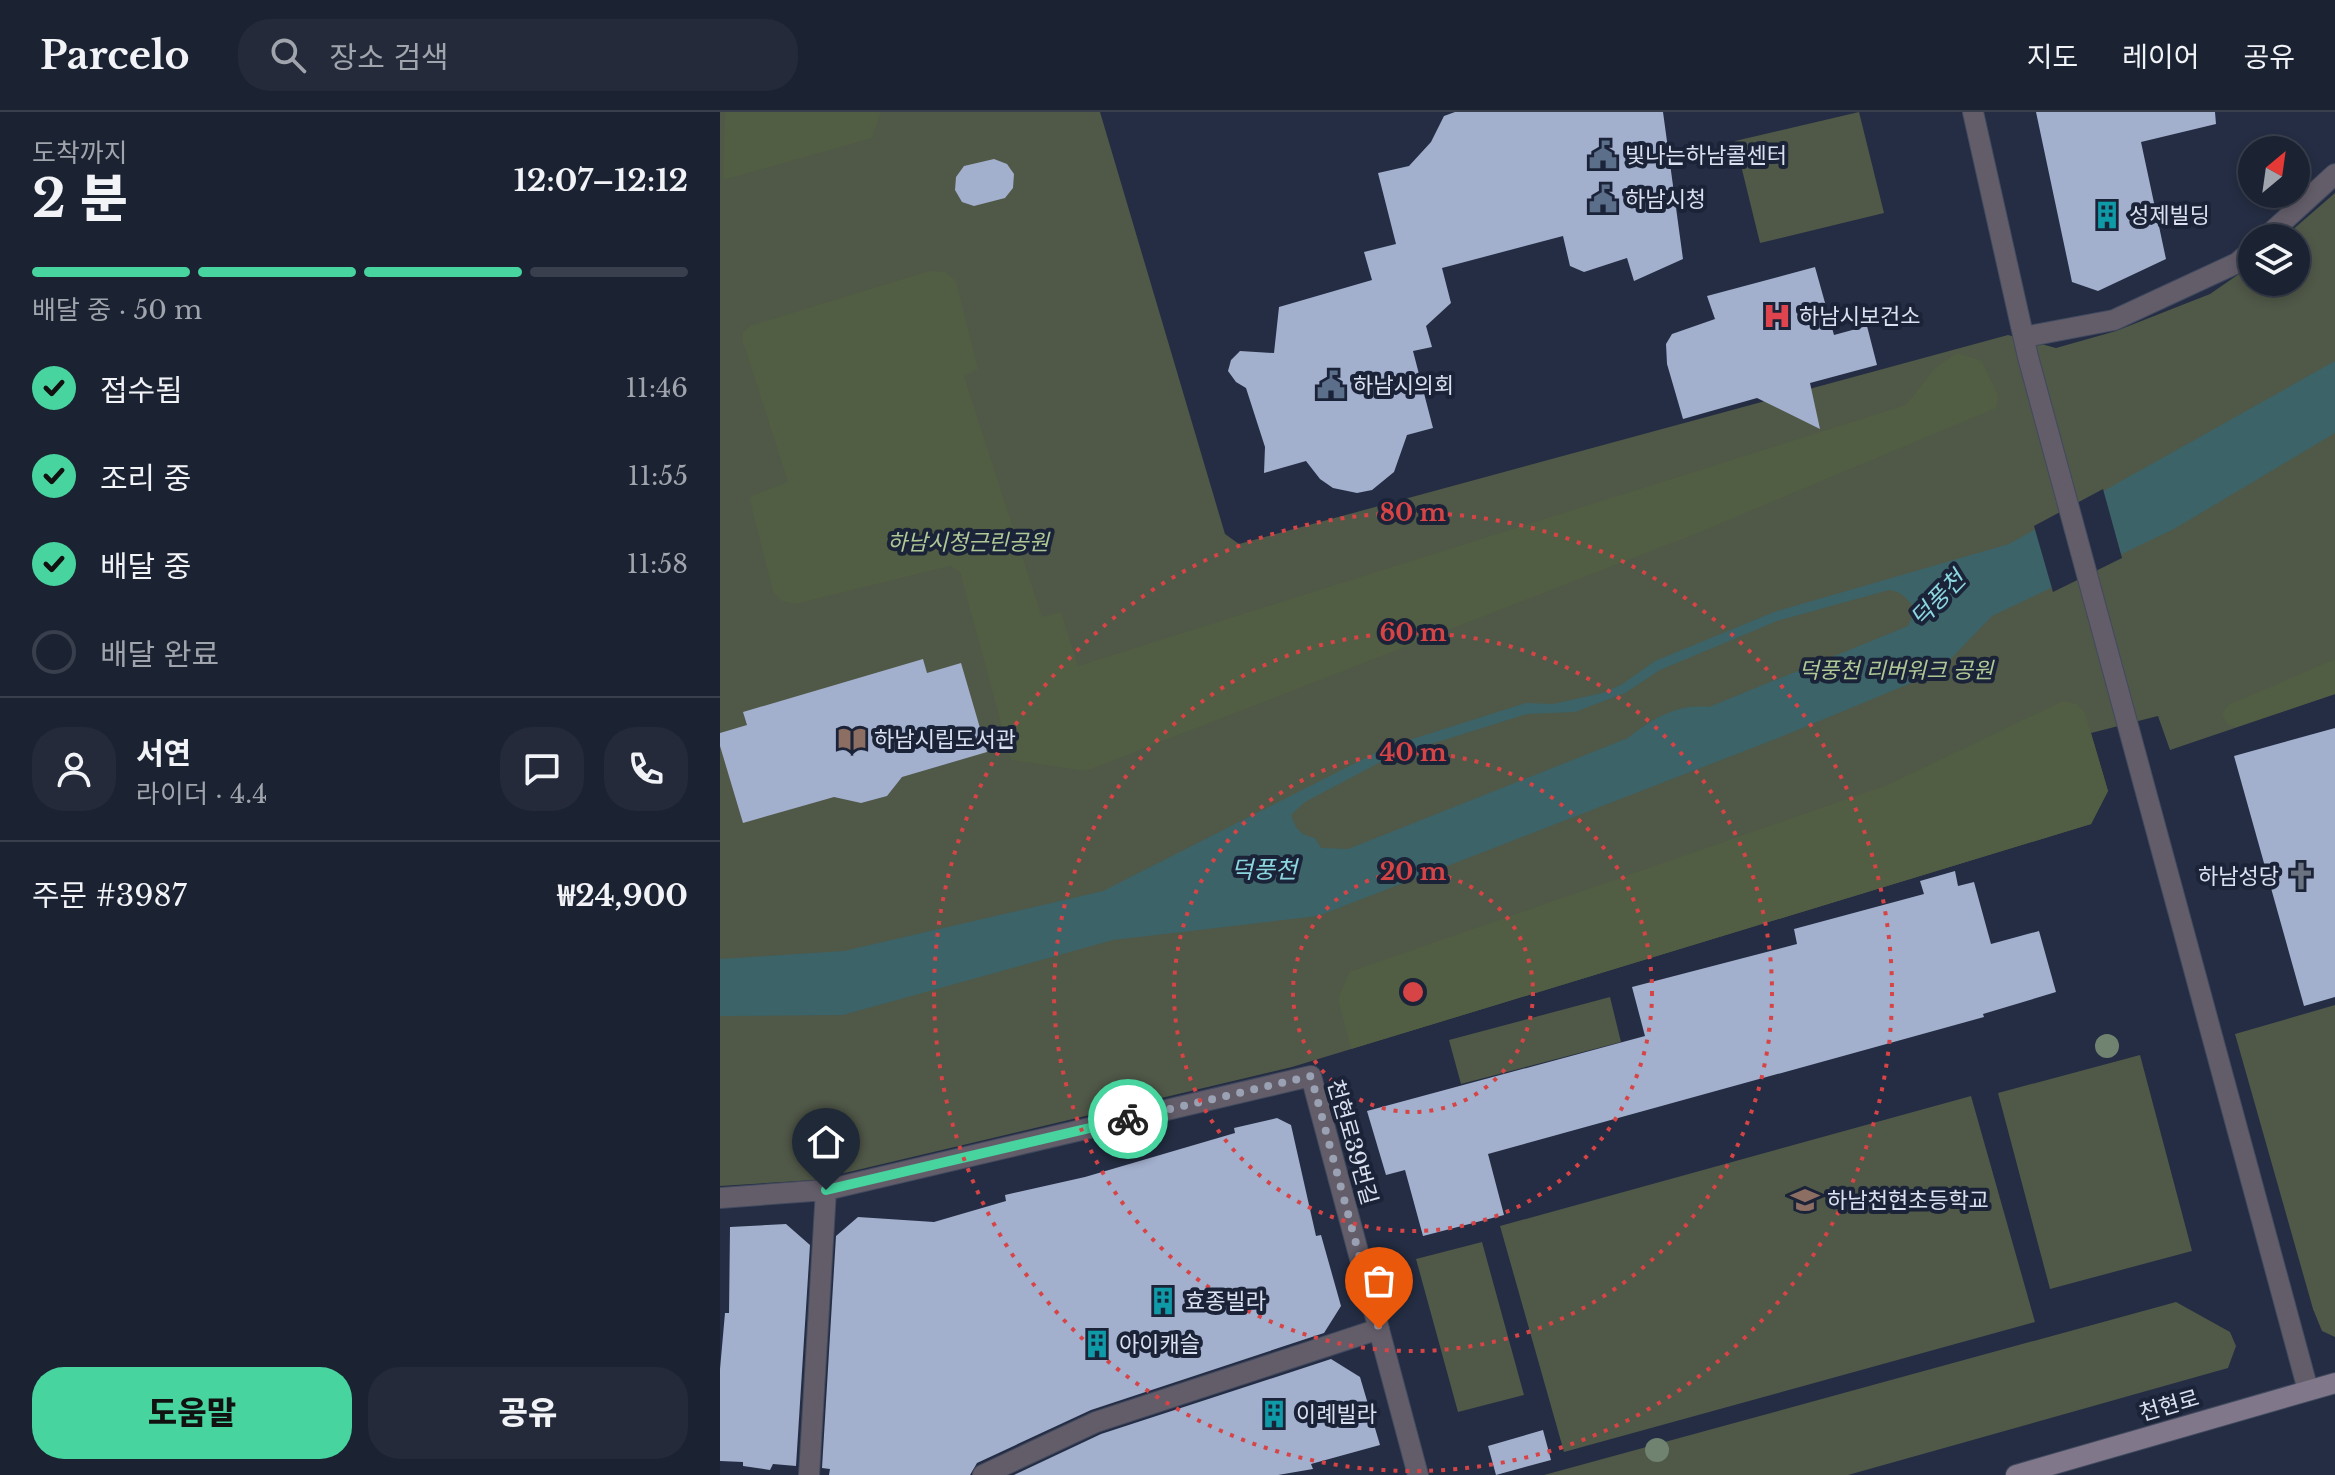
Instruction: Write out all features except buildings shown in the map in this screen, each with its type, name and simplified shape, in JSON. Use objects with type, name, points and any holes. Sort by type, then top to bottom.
[{"type":"main road","name":"천현로","points":[[2016,1475],[2335,1383]]},
{"type":"street","points":[[1973,112],[2038,391],[2308,1390]]},
{"type":"street","points":[[2280,224],[2335,174]]},
{"type":"street","points":[[2024,337],[2114,320],[2238,262]]},
{"type":"street","name":"천현로39번길","points":[[720,1198],[826,1190],[1311,1076],[1418,1475]]},
{"type":"street","points":[[809,1475],[826,1190]]},
{"type":"street","points":[[983,1475],[1096,1422],[1379,1329]]},
{"type":"green space","points":[[720,112],[1100,112],[1225,534],[1239,544],[2008,335],[2056,348],[2116,331],[2210,294],[2238,275],[2238,296],[2310,296],[2310,224],[2299,224],[2335,193],[2335,694],[2170,750],[2158,716],[2091,733],[2108,791],[2091,824],[1292,1067],[815,1180],[720,1186]]},
{"type":"green space","points":[[725,112],[881,112],[872,138],[723,180]]},
{"type":"green space","points":[[1859,112],[1884,213],[1760,243],[1735,141]]},
{"type":"green space","name":"하남시청근린공원","points":[[929,271],[945,272],[956,281],[978,369],[964,376],[1042,617],[1061,612],[1078,666],[1906,405],[1935,368],[1957,353],[1982,361],[1998,396],[1996,408],[1700,532],[1086,771],[1011,760],[960,572],[950,566],[795,604],[782,601],[773,592],[749,497],[788,482],[743,342],[743,332],[750,326]]},
{"type":"green space","points":[[2335,659],[2335,694],[2236,727],[2227,724],[2222,714],[2228,705]]},
{"type":"green space","points":[[2063,701],[2077,704],[2085,713],[2108,791],[2091,824],[1351,1049],[1338,999],[1349,972],[1887,785]]},
{"type":"green space","points":[[1610,997],[1621,1042],[1461,1084],[1449,1040]]},
{"type":"green space","points":[[2335,1005],[2335,1337],[2322,1331],[2313,1309],[2235,1034]]},
{"type":"green space","points":[[2140,1055],[2192,1251],[2050,1289],[1998,1093]]},
{"type":"green space","points":[[1971,1096],[2035,1322],[1564,1452],[1500,1226]]},
{"type":"green space","points":[[1482,1242],[1524,1395],[1458,1412],[1416,1259]]},
{"type":"green space","points":[[2176,1302],[2230,1332],[2236,1346],[2228,1368],[1848,1475],[1544,1475]]},
{"type":"water","name":"덕풍천","points":[[2335,361],[2335,433],[2174,529],[1992,616],[1938,672],[1778,738],[1318,916],[1113,940],[843,1015],[720,1016],[720,959],[844,951],[1103,891],[1387,747],[1526,703],[1553,704],[1602,693],[1621,685],[1655,661],[1774,612],[2009,544]],"holes":[[[1889,590],[1905,597],[1915,611],[1908,626],[1709,707],[1676,710],[1647,724],[1628,738],[1348,849],[1321,848],[1315,838],[1299,831],[1291,815],[1305,802],[1390,757],[1527,714],[1575,712],[1625,693],[1660,670],[1777,621]]]},
{"type":"pier","points":[[2103,489],[2122,558],[2053,592],[2034,526]]},
{"type":"way so far","points":[[1128,1119],[1311,1076],[1379,1329]]},
{"type":"place","name":"빛나는하남콜센터","points":[[1603,155]]},
{"type":"place","name":"하남시청","points":[[1603,199]]},
{"type":"place","name":"성제빌딩","points":[[2107,215]]},
{"type":"place","name":"하남시보건소","points":[[1777,316]]},
{"type":"place","name":"하남시의회","points":[[1331,385]]},
{"type":"place","name":"하남시립도서관","points":[[852,739]]},
{"type":"place","name":"하남성당","points":[[2301,876]]},
{"type":"place","name":"하남천현초등학교","points":[[1805,1200]]},
{"type":"place","name":"효종빌라","points":[[1163,1301]]},
{"type":"place","name":"아이캐슬","points":[[1097,1344]]},
{"type":"place","name":"이례빌라","points":[[1274,1414]]},
{"type":"route","points":[[826,1190],[1128,1119]]},
{"type":"park label","name":"덕풍천 리버워크 공원","points":[[1896,670]]}]
